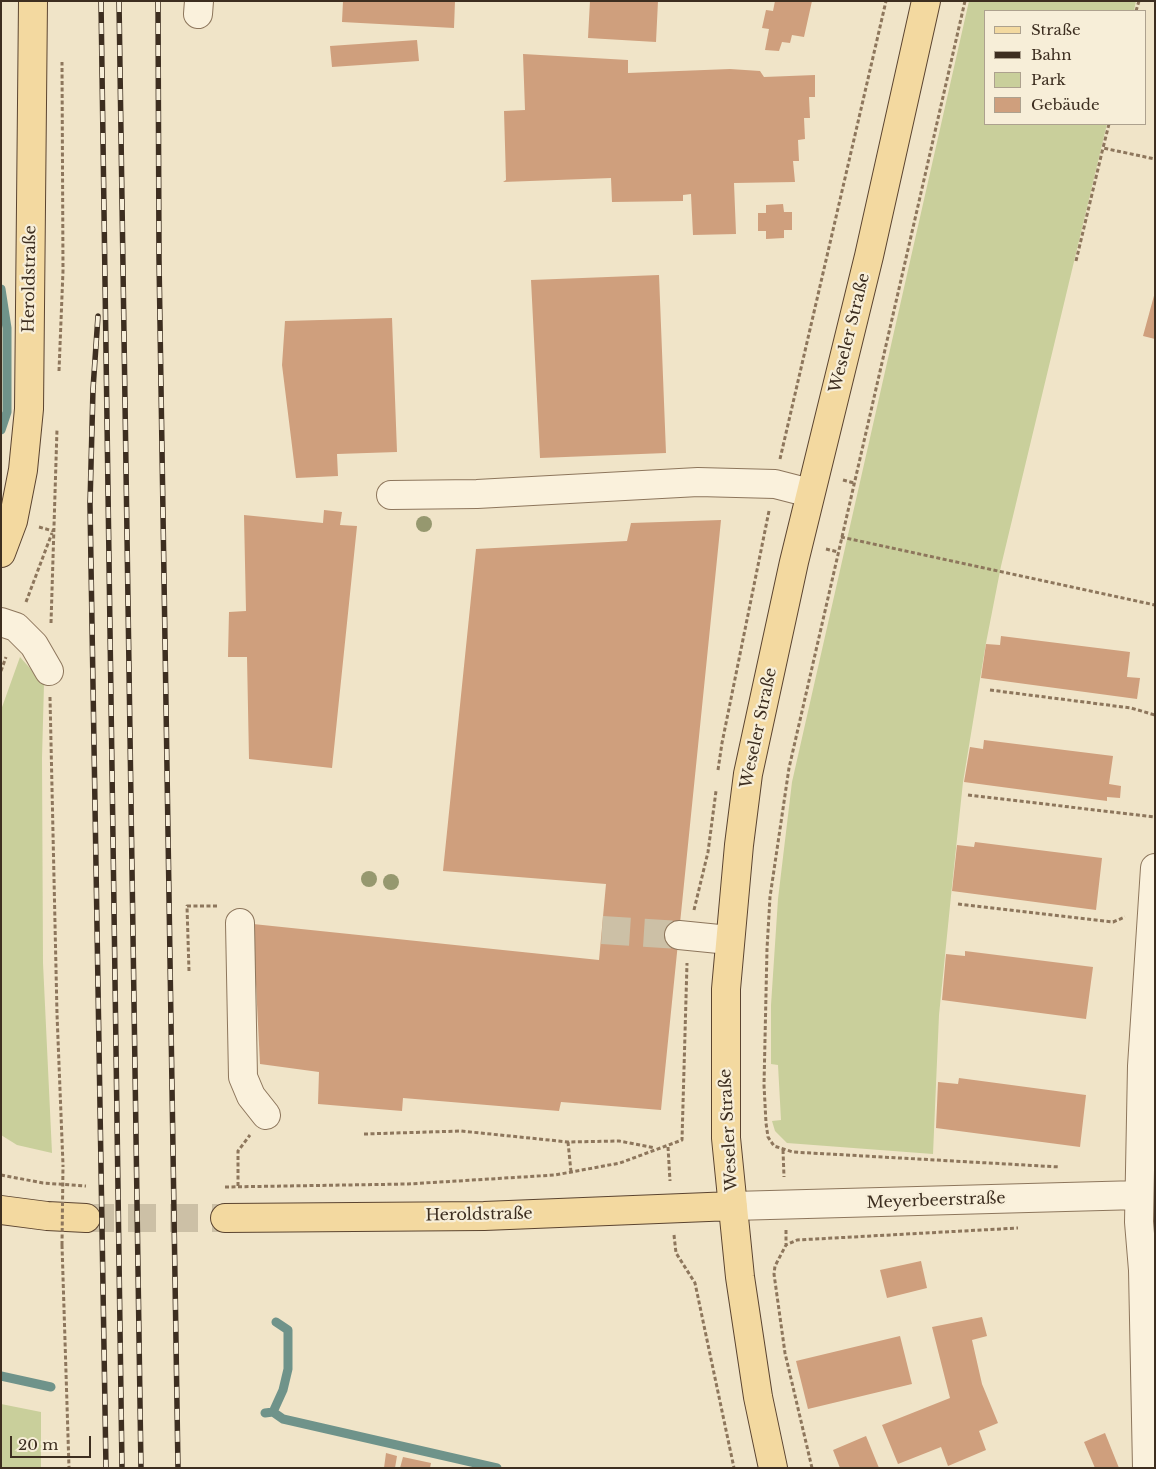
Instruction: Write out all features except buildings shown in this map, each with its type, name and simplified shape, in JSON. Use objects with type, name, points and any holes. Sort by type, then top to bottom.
[{"type":"main road","name":"Heroldstraße","points":[[1,553],[13,521],[23,470],[28,409],[33,1]]},
{"type":"main road","name":"Weseler Straße","points":[[773,1468],[752,1356],[740,1277],[733,1206],[726,1116],[725,1032],[729,940],[748,774],[810,493],[869,256],[926,1]]},
{"type":"main road","name":"Heroldstraße","points":[[225,1218],[484,1216],[733,1206]]},
{"type":"main road","points":[[1,1210],[47,1216],[86,1218]]},
{"type":"street","points":[[391,496],[477,494],[698,482],[758,482],[810,493]]},
{"type":"street","points":[[8,625],[34,646],[49,671]]},
{"type":"street","points":[[1147,1468],[1139,1195],[1142,1066],[1150,918],[1155,868]]},
{"type":"street","points":[[231,914],[243,1077],[251,1096],[266,1115]]},
{"type":"street","points":[[679,935],[729,940]]},
{"type":"street","name":"Meyerbeerstraße","points":[[733,1206],[1139,1195]]},
{"type":"path","points":[[796,391],[886,1]]},
{"type":"path","points":[[965,1],[789,768],[770,897],[764,1084],[768,1136],[774,1146],[783,1150],[1067,1168]]},
{"type":"path","points":[[59,376],[63,271],[62,58]]},
{"type":"path","points":[[1076,261],[1109,125]]},
{"type":"path","points":[[1103,148],[1155,159]]},
{"type":"path","points":[[57,425],[49,671],[69,1468]]},
{"type":"path","points":[[8,625],[53,531]]},
{"type":"path","points":[[841,537],[1155,605]]},
{"type":"path","points":[[990,690],[1131,708],[1155,715]]},
{"type":"path","points":[[968,795],[1155,817]]},
{"type":"path","points":[[958,904],[1113,922],[1125,917],[1150,918]]},
{"type":"path","points":[[189,971],[188,906],[231,914]]},
{"type":"path","points":[[238,1186],[238,1151],[266,1115]]},
{"type":"path","points":[[364,1134],[461,1131],[568,1142],[618,1141],[656,1148],[668,1147],[682,1140]]},
{"type":"path","points":[[568,1142],[571,1172]]},
{"type":"path","points":[[668,1147],[676,1253],[695,1283],[734,1468]]},
{"type":"path","points":[[225,1187],[408,1184],[555,1175],[620,1163],[656,1148]]},
{"type":"path","points":[[1,1176],[43,1183],[86,1186]]},
{"type":"path","points":[[812,1468],[785,1353],[774,1274],[777,1260],[786,1245],[797,1240],[1022,1228]]},
{"type":"green space","points":[[969,1],[1136,1],[1134,10],[984,10],[984,125],[1107,125],[1001,566],[986,643],[963,782],[952,886],[939,1015],[933,1154],[787,1143],[775,1131],[772,1121],[781,1120],[778,1065],[771,1064],[771,1005],[778,899],[792,782]]},
{"type":"green space","points":[[20,657],[44,684],[42,758],[43,963],[52,1153],[17,1145],[1,1135],[1,710]]},
{"type":"green space","points":[[1,1404],[41,1412],[41,1468],[1,1468]]},
{"type":"waterway","points":[[1,289],[7,328],[7,412],[1,430]]},
{"type":"waterway","points":[[273,1412],[283,1390],[288,1369],[288,1330],[276,1322]]},
{"type":"waterway","points":[[1,1376],[51,1387]]},
{"type":"waterway","points":[[265,1413],[273,1412],[283,1419],[497,1468]]},
{"type":"tunnel","points":[[602,930],[679,935]]},
{"type":"tunnel","points":[[86,1218],[225,1218]]},
{"type":"railway","points":[[101,1],[122,1468]]},
{"type":"railway","points":[[119,1],[141,1468]]},
{"type":"railway","points":[[158,1],[159,259],[178,1468]]},
{"type":"railway","points":[[98,316],[93,389],[90,504],[106,1468]]}]
